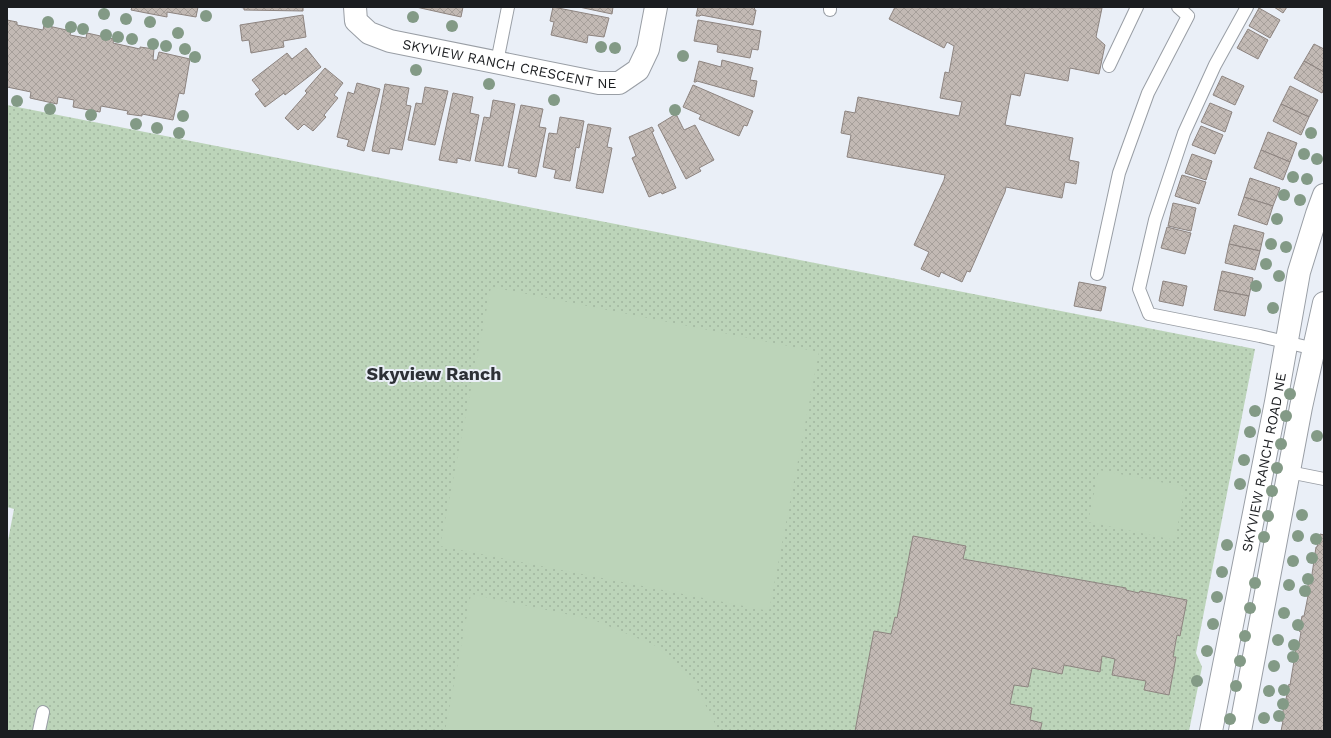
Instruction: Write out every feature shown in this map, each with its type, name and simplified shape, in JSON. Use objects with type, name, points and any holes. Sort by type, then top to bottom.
[{"type":"street","name":"SKYVIEW RANCH CRESCENT NE","points":[[355,7],[356,21],[369,33],[390,41],[599,83],[618,83],[638,70],[648,49],[656,7]]},
{"type":"street","name":"SKYVIEW RANCH ROAD NE","points":[[1211,731],[1276,402],[1299,272],[1324,195]]},
{"type":"street","name":"SKYVIEW RANCH ROAD NE","points":[[1240,731],[1289,472],[1319,350],[1324,303]]},
{"type":"lane","points":[[497,62],[508,7]]},
{"type":"lane","points":[[1110,66],[1137,7]]},
{"type":"lane","points":[[1097,274],[1119,174],[1148,93],[1188,16],[1178,7]]},
{"type":"lane","points":[[1247,7],[1215,65],[1184,133],[1155,220],[1139,289],[1149,314],[1319,350]]},
{"type":"lane","points":[[1289,472],[1324,479]]},
{"type":"lane","points":[[39,731],[43,712]]},
{"type":"green space","points":[[7,105],[1255,349],[1196,653],[1202,667],[1189,731],[7,731],[7,546],[14,509],[7,507]]},
{"type":"green space","points":[[491,287],[819,352],[769,611],[440,546]]},
{"type":"green space","points":[[1099,470],[1185,487],[1175,540],[1088,522]]},
{"type":"green space","points":[[471,594],[594,620],[656,646],[693,681],[719,731],[445,731]]},
{"type":"building","points":[[132,7],[198,7],[196,17],[167,12],[167,17],[131,10]]},
{"type":"building","points":[[238,7],[303,7],[303,11],[244,10],[244,8]]},
{"type":"building","points":[[416,7],[463,7],[461,17]]},
{"type":"building","points":[[553,7],[609,18],[604,37],[588,35],[587,43],[551,35],[554,22],[550,21]]},
{"type":"building","points":[[579,7],[613,7],[612,14]]},
{"type":"building","points":[[698,7],[755,7],[754,10],[756,10],[753,25],[701,15],[696,16]]},
{"type":"building","points":[[895,7],[1102,8],[1096,37],[1105,45],[1099,74],[1070,68],[1068,81],[1025,73],[1020,96],[1011,94],[1005,125],[1073,138],[1069,160],[1079,162],[1076,184],[1065,182],[1062,198],[1006,187],[970,272],[967,271],[962,282],[941,272],[939,277],[921,269],[929,252],[914,245],[945,175],[847,157],[851,135],[841,133],[845,111],[855,113],[858,97],[959,116],[962,102],[940,98],[945,72],[949,73],[954,46],[947,42],[944,48],[889,19]]},
{"type":"building","points":[[1274,7],[1287,7],[1283,13]]},
{"type":"building","points":[[1259,8],[1280,20],[1270,38],[1249,26]]},
{"type":"building","points":[[303,15],[306,37],[283,41],[284,47],[251,53],[249,40],[242,41],[240,25]]},
{"type":"building","points":[[7,20],[17,22],[17,25],[43,30],[44,25],[71,31],[70,35],[86,38],[87,33],[114,39],[113,43],[140,49],[140,47],[154,49],[153,60],[157,60],[159,52],[190,59],[184,94],[179,93],[173,120],[142,114],[142,116],[127,114],[128,111],[101,106],[100,112],[73,107],[74,100],[58,97],[57,104],[30,98],[31,92],[7,87]]},
{"type":"building","points":[[698,20],[761,31],[758,50],[752,49],[750,58],[717,52],[718,45],[694,41]]},
{"type":"building","points":[[1248,29],[1268,40],[1258,59],[1237,48]]},
{"type":"building","points":[[1314,44],[1324,49],[1324,72],[1304,61]]},
{"type":"building","points":[[306,48],[321,67],[285,95],[284,93],[265,107],[255,94],[260,90],[252,80],[287,53],[292,59]]},
{"type":"building","points":[[722,60],[753,68],[750,80],[757,81],[754,97],[697,81],[694,82],[699,61],[721,67]]},
{"type":"building","points":[[1304,61],[1324,72],[1324,89],[1322,93],[1294,78]]},
{"type":"building","points":[[325,68],[343,83],[334,95],[338,98],[324,115],[326,117],[313,131],[304,124],[298,130],[285,118],[307,93],[305,91]]},
{"type":"building","points":[[1222,76],[1244,86],[1235,105],[1213,95]]},
{"type":"building","points":[[357,83],[380,89],[364,151],[347,146],[349,140],[337,137],[348,92],[354,94]]},
{"type":"building","points":[[385,84],[409,88],[406,105],[411,106],[402,150],[390,148],[389,154],[372,151]]},
{"type":"building","points":[[693,85],[753,111],[747,126],[744,125],[739,136],[699,119],[701,115],[683,107]]},
{"type":"building","points":[[1290,86],[1318,100],[1309,117],[1281,104]]},
{"type":"building","points":[[425,87],[448,91],[435,145],[408,140],[416,103],[422,104]]},
{"type":"building","points":[[453,93],[473,97],[470,113],[479,115],[470,161],[457,158],[457,163],[439,160]]},
{"type":"building","points":[[493,100],[515,104],[503,166],[475,161],[484,117],[490,118]]},
{"type":"building","points":[[1210,103],[1232,112],[1225,132],[1201,122]]},
{"type":"building","points":[[1281,104],[1309,117],[1301,135],[1273,121]]},
{"type":"building","points":[[521,105],[543,109],[539,127],[546,128],[536,177],[518,173],[519,169],[508,167]]},
{"type":"building","points":[[676,114],[684,130],[695,125],[714,160],[699,168],[701,171],[686,179],[658,125]]},
{"type":"building","points":[[560,117],[584,121],[579,148],[576,147],[570,181],[554,178],[556,170],[543,167],[549,133],[557,134]]},
{"type":"building","points":[[588,124],[611,128],[607,147],[612,148],[603,193],[576,188]]},
{"type":"building","points":[[1201,126],[1223,135],[1215,154],[1192,145]]},
{"type":"building","points":[[652,127],[654,131],[652,132],[676,188],[662,194],[661,192],[649,197],[632,158],[636,156],[629,137]]},
{"type":"building","points":[[1268,132],[1297,143],[1290,162],[1261,150]]},
{"type":"building","points":[[1261,150],[1290,162],[1283,180],[1254,168]]},
{"type":"building","points":[[1192,154],[1212,161],[1206,180],[1185,173]]},
{"type":"building","points":[[1182,175],[1206,182],[1199,204],[1175,196]]},
{"type":"building","points":[[1250,178],[1280,188],[1273,206],[1244,197]]},
{"type":"building","points":[[1244,197],[1273,206],[1267,225],[1238,215]]},
{"type":"building","points":[[1173,203],[1196,208],[1191,231],[1168,226]]},
{"type":"building","points":[[1234,225],[1264,233],[1260,251],[1229,244]]},
{"type":"building","points":[[1167,227],[1191,233],[1185,254],[1161,248]]},
{"type":"building","points":[[1229,244],[1260,251],[1255,270],[1225,263]]},
{"type":"building","points":[[1222,271],[1253,278],[1249,296],[1218,290]]},
{"type":"building","points":[[1163,281],[1187,286],[1183,306],[1159,301]]},
{"type":"building","points":[[1079,282],[1106,287],[1101,311],[1074,306]]},
{"type":"building","points":[[1218,290],[1249,296],[1245,316],[1214,310]]},
{"type":"building","points":[[1320,534],[1324,535],[1324,731],[1281,731],[1283,721],[1281,721],[1284,706],[1287,706],[1288,699],[1286,699],[1301,632],[1299,631],[1302,616],[1304,616],[1308,596],[1306,596],[1309,580],[1311,581],[1316,547]]},
{"type":"building","points":[[913,536],[966,546],[963,559],[1126,588],[1126,590],[1139,593],[1140,591],[1187,600],[1180,636],[1177,635],[1173,657],[1176,657],[1169,695],[1144,690],[1146,681],[1112,675],[1115,659],[1102,656],[1100,672],[1064,665],[1062,674],[1032,668],[1028,687],[1014,685],[1010,704],[1032,708],[1030,720],[1042,723],[1040,731],[855,731],[874,631],[891,634],[895,617],[897,618]]},
{"type":"district","name":"Skyview Ranch","points":[[434,373]]}]
